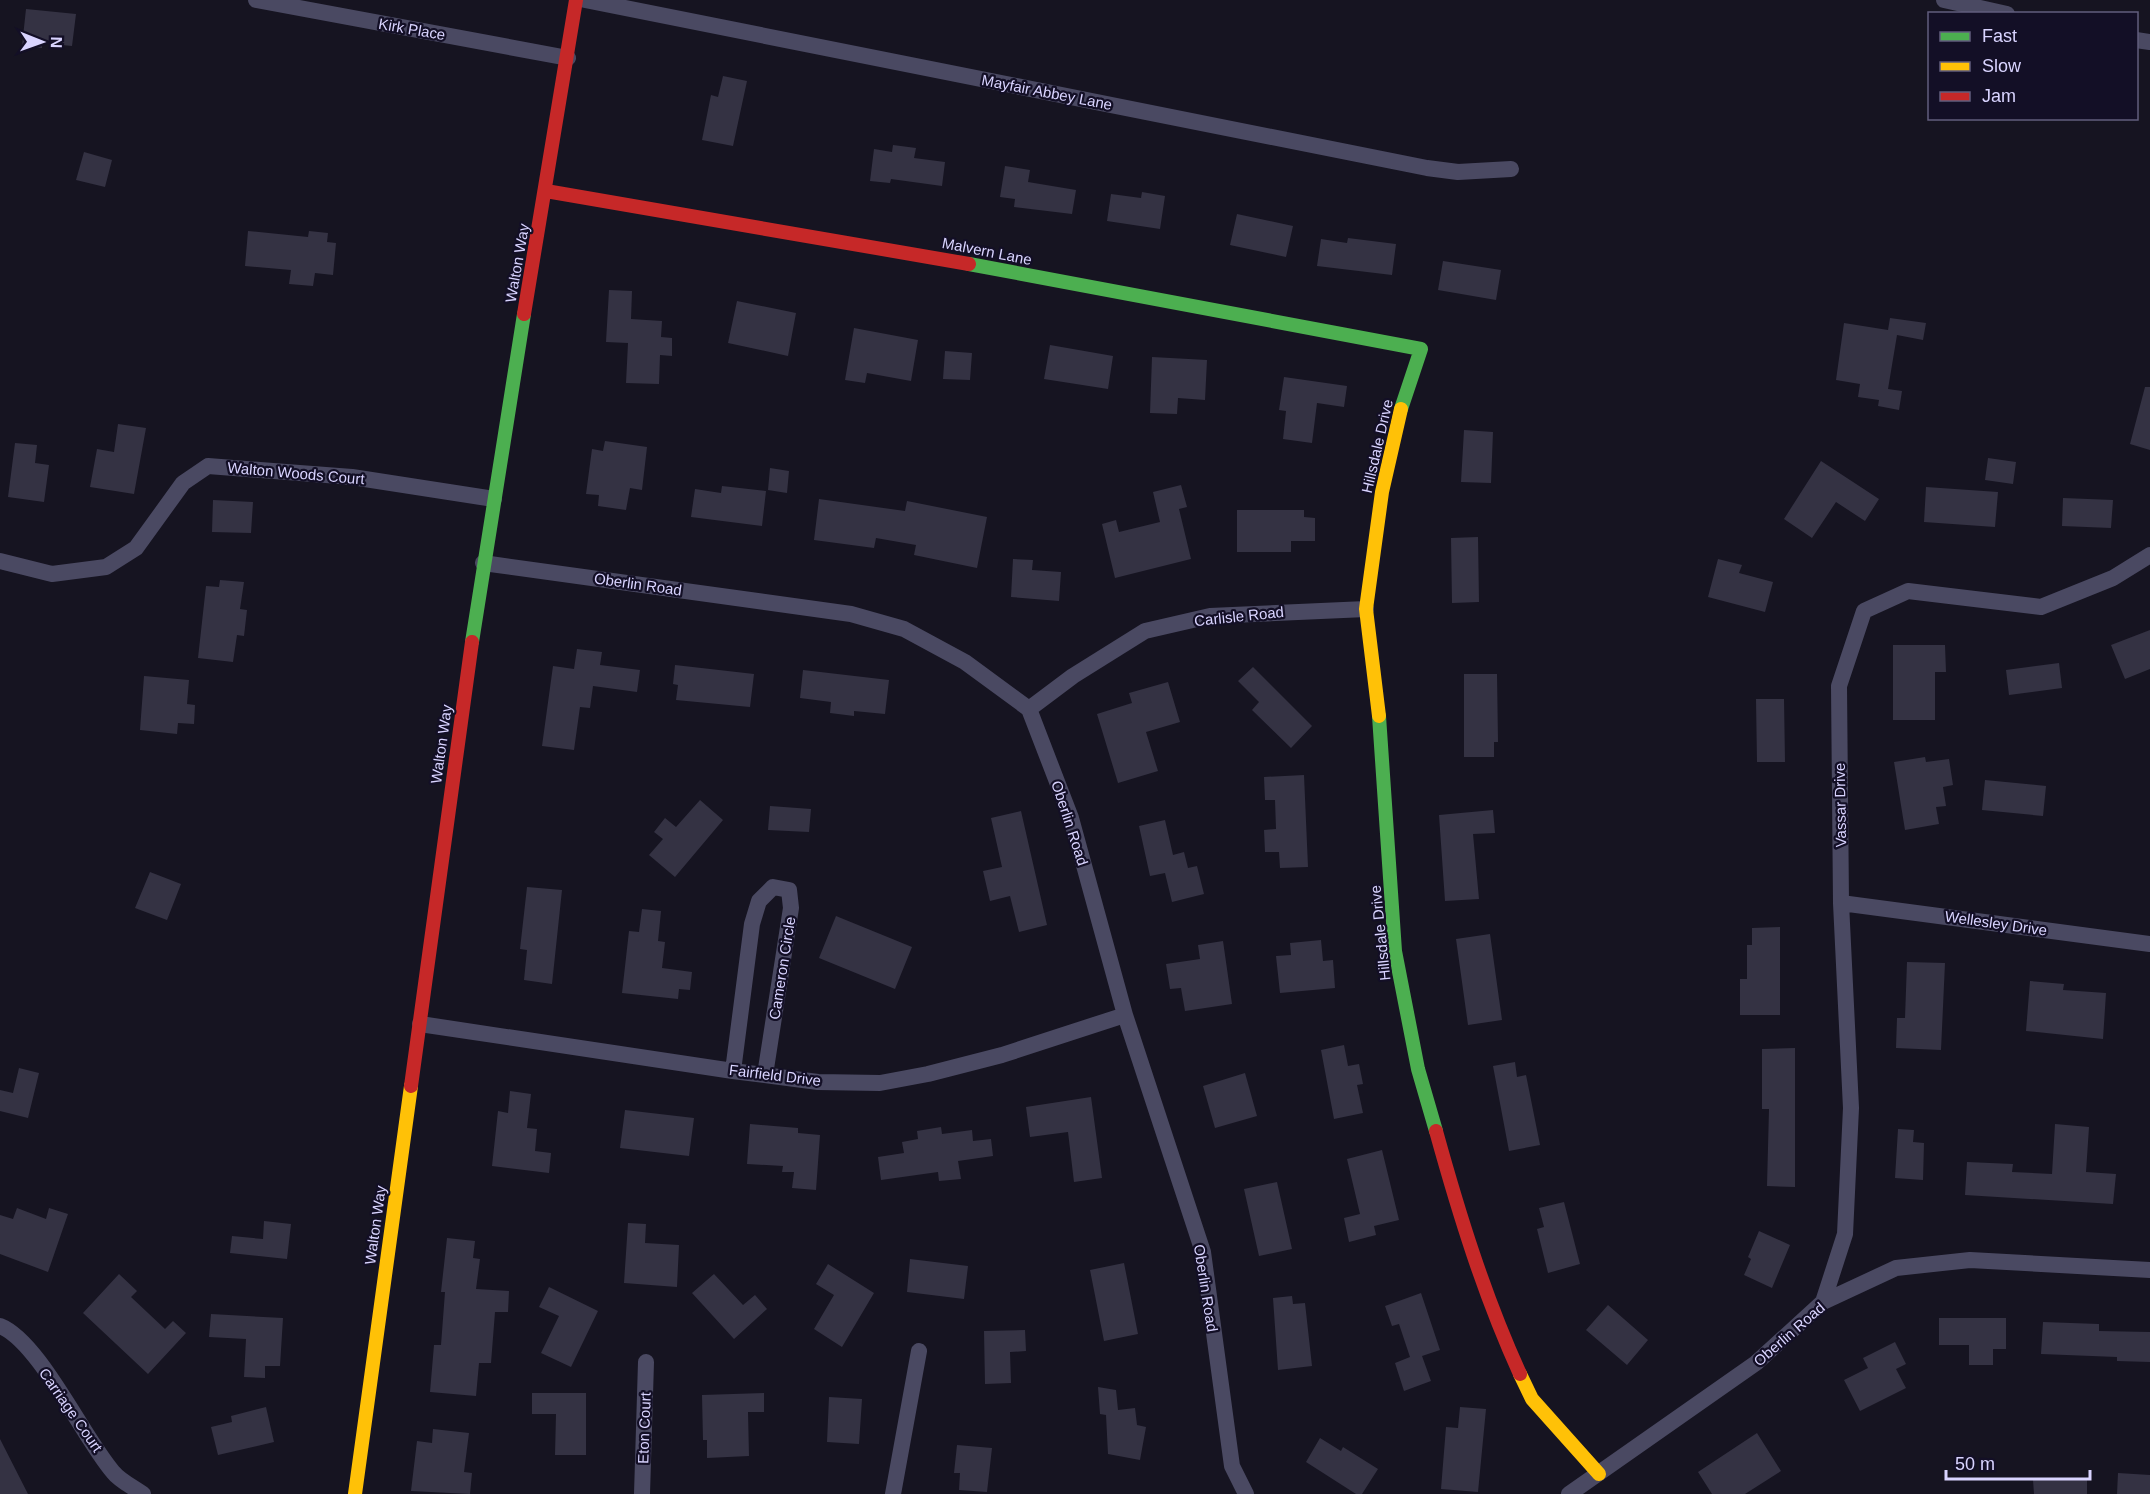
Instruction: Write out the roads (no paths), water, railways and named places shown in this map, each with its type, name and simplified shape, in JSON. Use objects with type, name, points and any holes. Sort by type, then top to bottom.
[{"type":"street","name":"Kirk Place","points":[[256,0],[568,58]]},
{"type":"street","name":"Walton Way","points":[[355,1494],[483,562],[576,0]]},
{"type":"street","name":"Mayfair Abbey Lane","points":[[585,0],[1427,168],[1458,172],[1511,169]]},
{"type":"street","points":[[1944,0],[1998,12]]},
{"type":"street","name":"Malvern Lane","points":[[546,190],[936,258],[1421,349]]},
{"type":"street","name":"Hillsdale Drive","points":[[1421,349],[1393,441],[1382,492],[1366,609],[1382,741],[1395,951],[1418,1069],[1458,1214],[1497,1323],[1532,1398],[1599,1474]]},
{"type":"street","name":"Walton Woods Court","points":[[0,561],[52,574],[106,567],[136,548],[183,483],[208,466],[352,477],[494,499]]},
{"type":"street","name":"Vassar Drive","points":[[1823,1302],[1845,1234],[1851,1108],[1842,903],[1839,686],[1864,611],[1908,591],[2041,607],[2113,578],[2150,555]]},
{"type":"street","name":"Oberlin Road","points":[[483,562],[852,614],[904,629],[965,662],[1029,709],[1071,818],[1125,1015],[1203,1252],[1232,1466],[1246,1494]]},
{"type":"street","name":"Carlisle Road","points":[[1029,709],[1073,675],[1145,631],[1210,616],[1366,609]]},
{"type":"street","name":"Cameron Circle","points":[[734,1071],[752,924],[759,901],[773,887],[789,890],[792,908],[765,1075]]},
{"type":"street","name":"Wellesley Drive","points":[[1842,903],[2150,944]]},
{"type":"street","name":"Fairfield Drive","points":[[420,1024],[818,1082],[880,1083],[928,1074],[1002,1055],[1125,1015]]},
{"type":"street","name":"Oberlin Road","points":[[1569,1494],[1756,1364],[1823,1302],[1896,1268],[1970,1260],[2150,1270]]},
{"type":"street","name":"Carriage Court","points":[[0,1326],[12,1331],[44,1371],[113,1473],[143,1494]]},
{"type":"street","points":[[893,1494],[919,1351]]},
{"type":"street","name":"Eton Court","points":[[642,1494],[646,1362]]}]
